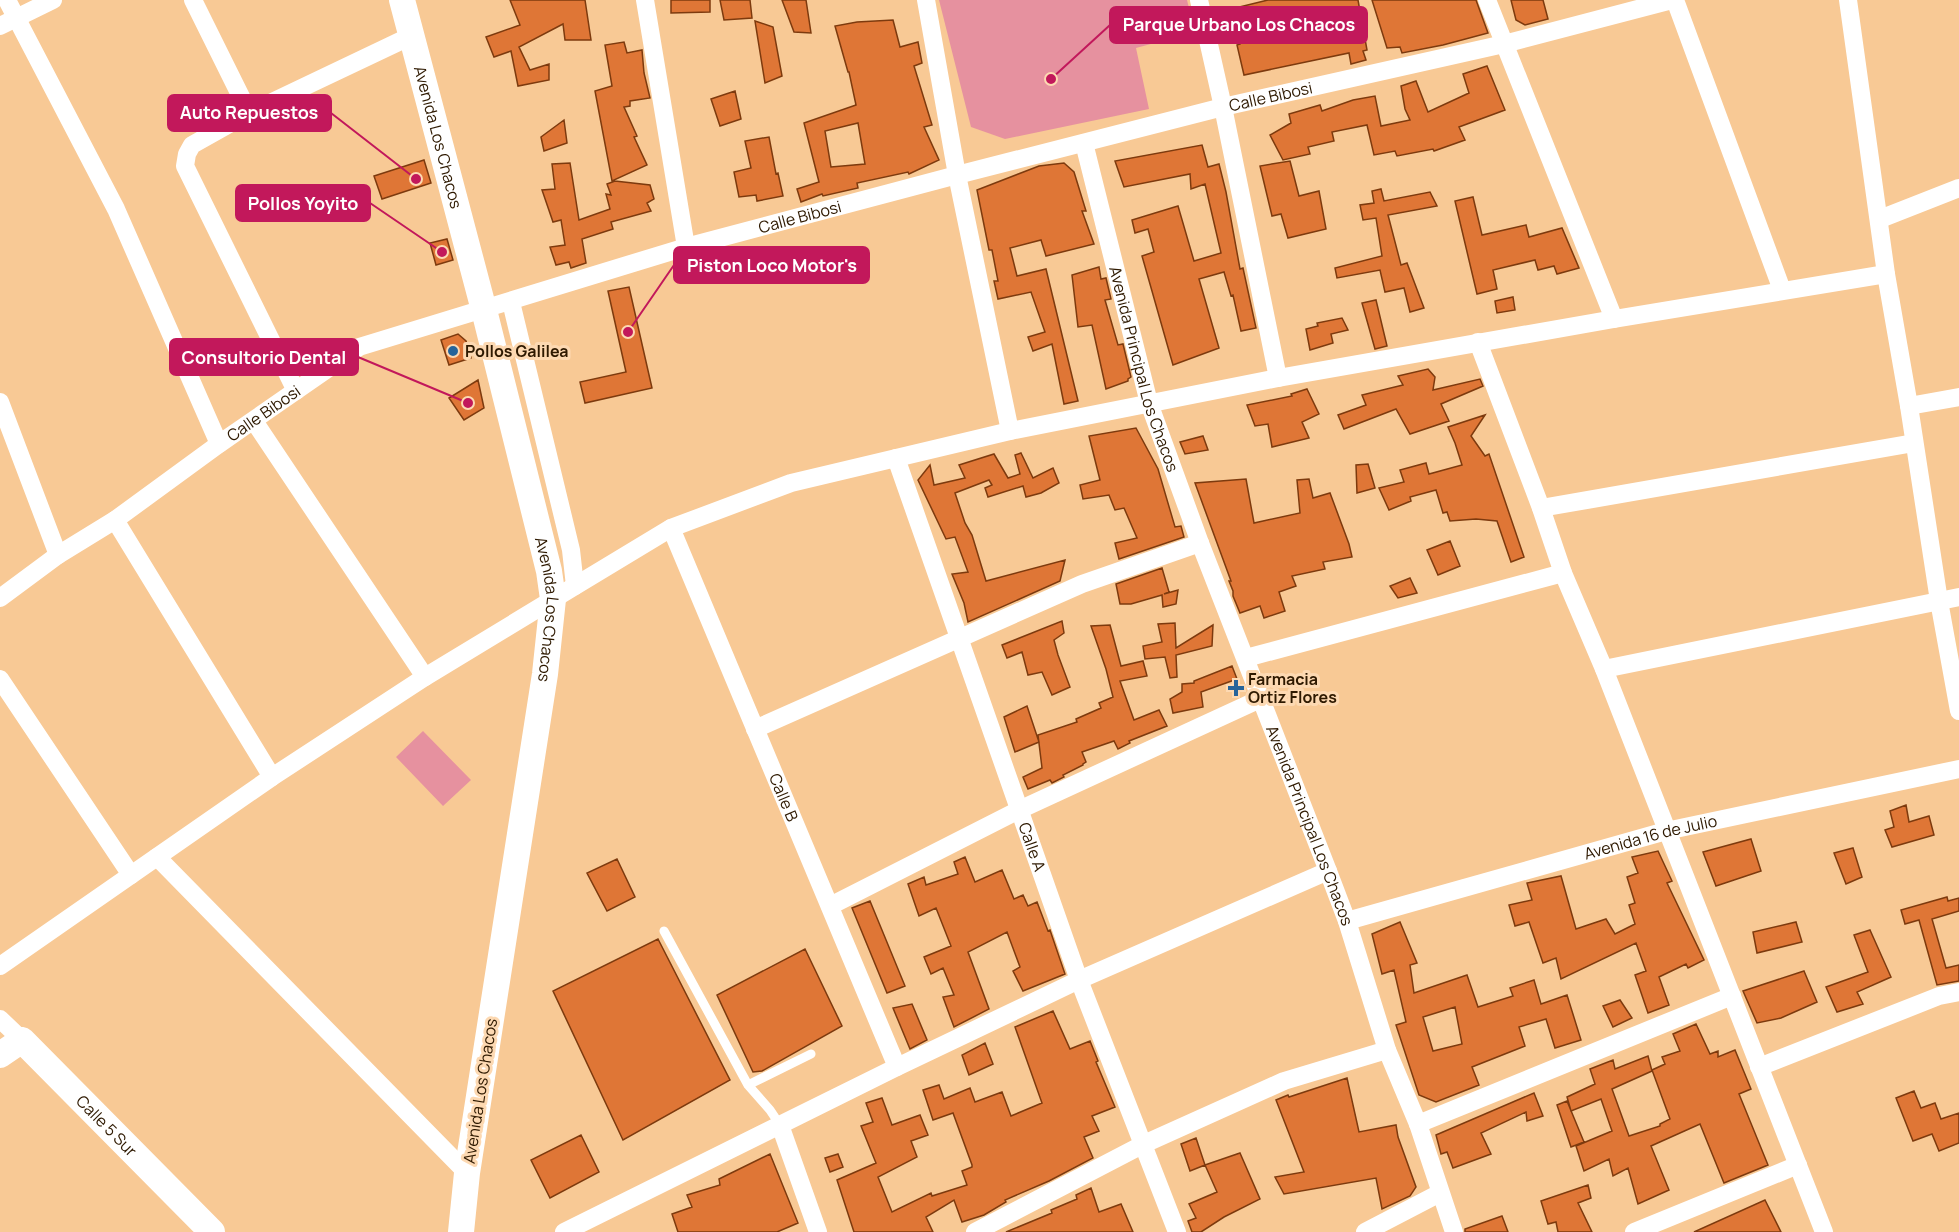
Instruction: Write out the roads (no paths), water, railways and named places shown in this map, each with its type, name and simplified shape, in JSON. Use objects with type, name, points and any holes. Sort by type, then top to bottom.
[{"type":"street","points":[[7,0],[7,22],[116,209],[219,444]]},
{"type":"street","points":[[7,22],[53,0]]},
{"type":"street","points":[[193,0],[249,113]]},
{"type":"street","name":"Avenida Los Chacos","points":[[402,0],[484,310],[549,571],[553,599],[545,674],[467,1173],[461,1232]]},
{"type":"street","points":[[645,0],[686,247]]},
{"type":"street","points":[[926,0],[957,175],[1010,431]]},
{"type":"street","points":[[1199,0],[1278,378]]},
{"type":"street","points":[[1487,0],[1614,319]]},
{"type":"street","points":[[1673,0],[1782,290]]},
{"type":"street","name":"Calle Bibosi","points":[[0,598],[58,555],[115,520],[219,444],[359,347],[686,247],[957,175],[1223,107],[1504,44],[1673,0]]},
{"type":"street","points":[[1848,0],[1886,274],[1959,711]]},
{"type":"street","points":[[296,391],[185,166],[187,154],[192,145],[249,113],[411,36]]},
{"type":"street","name":"Avenida Principal Los Chacos","points":[[1084,143],[1149,404],[1200,543],[1347,921],[1387,1050],[1418,1124],[1454,1232]]},
{"type":"street","points":[[1880,219],[1959,188]]},
{"type":"street","points":[[0,966],[272,777],[425,677],[671,528],[791,483],[1010,431],[1278,378],[1886,274]]},
{"type":"street","points":[[511,302],[571,550],[575,586]]},
{"type":"street","points":[[1478,342],[1563,573],[1604,669],[1824,1232]]},
{"type":"street","points":[[1909,406],[1959,397]]},
{"type":"street","points":[[0,402],[58,555]]},
{"type":"street","points":[[254,421],[425,677]]},
{"type":"street","points":[[1541,508],[1914,443]]},
{"type":"street","name":"Calle A","points":[[896,458],[1078,980],[1177,1232]]},
{"type":"street","points":[[115,520],[272,777]]},
{"type":"street","name":"Calle B","points":[[671,528],[897,1067]]},
{"type":"street","points":[[755,729],[1082,584],[1200,543]]},
{"type":"street","points":[[1246,658],[1563,573]]},
{"type":"street","points":[[1604,669],[1959,597]]},
{"type":"street","points":[[0,679],[131,875]]},
{"type":"street","points":[[830,906],[1019,810],[1260,699]]},
{"type":"street","name":"Avenida 16 de Julio","points":[[1347,921],[1666,831],[1959,769]]},
{"type":"street","points":[[157,857],[467,1173]]},
{"type":"street","points":[[564,1232],[1078,980],[1328,871]]},
{"type":"street","points":[[1760,1067],[1939,996],[1959,992]]},
{"type":"street","points":[[1418,1124],[1731,996]]},
{"type":"street","name":"Calle 5 Sur","points":[[0,1019],[212,1232]]},
{"type":"street","points":[[0,1055],[22,1040]]},
{"type":"street","points":[[975,1232],[1144,1144],[1294,1077],[1387,1050]]},
{"type":"street","points":[[780,1125],[818,1232]]},
{"type":"street","points":[[1634,1232],[1798,1166]]},
{"type":"street","points":[[1365,1232],[1440,1193]]},
{"type":"lane","points":[[664,931],[748,1085],[780,1125]]},
{"type":"lane","points":[[748,1085],[811,1054]]},
{"type":"place","name":"Parque Urbano Los Chacos","points":[[1051,79]]},
{"type":"place","name":"Auto Repuestos","points":[[416,179]]},
{"type":"place","name":"Pollos Yoyito","points":[[442,252]]},
{"type":"place","name":"Piston Loco Motor's","points":[[628,332]]},
{"type":"place","name":"Pollos Galilea","points":[[453,351]]},
{"type":"place","name":"Consultorio Dental","points":[[468,403]]},
{"type":"place","name":"Farmacia Ortiz Flores","points":[[1236,688]]}]
